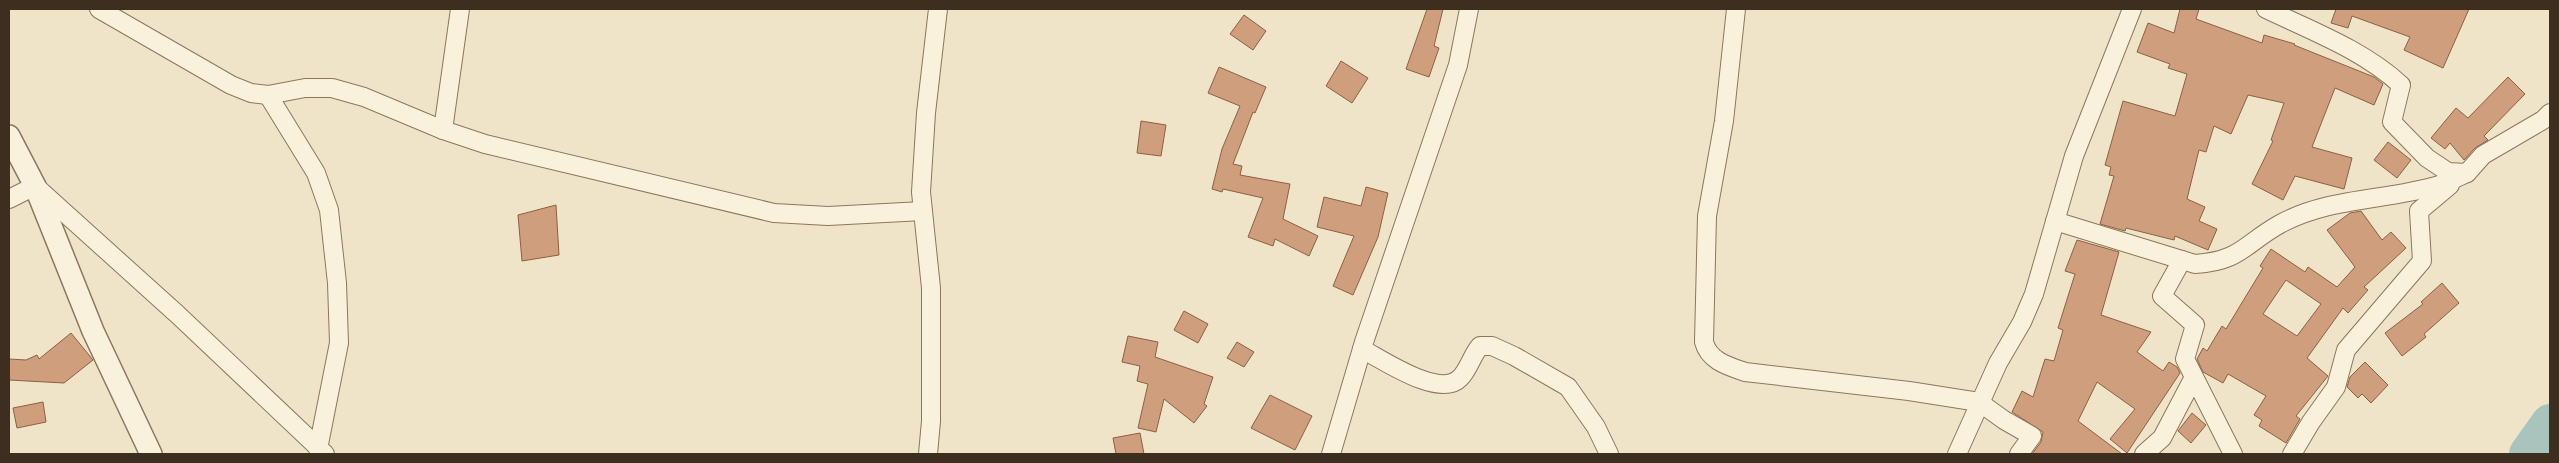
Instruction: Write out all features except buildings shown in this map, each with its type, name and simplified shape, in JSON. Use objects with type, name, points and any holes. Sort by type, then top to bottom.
[{"type":"street","points":[[99,9],[232,86],[251,93],[268,95],[305,88],[332,88],[364,97],[443,130],[485,144],[774,214],[828,216],[923,211]]},
{"type":"street","points":[[443,130],[460,9]]},
{"type":"street","points":[[928,454],[931,288],[921,192],[926,113],[938,9]]},
{"type":"street","points":[[1330,454],[1362,349],[1458,65],[1469,9]]},
{"type":"street","points":[[1736,9],[1724,121],[1707,216],[1704,342],[1706,350],[1723,365],[1745,372],[1885,388],[1979,402],[2004,420],[2032,436],[2020,454]]},
{"type":"street","points":[[1957,454],[1979,402],[2034,294],[2074,156],[2132,9]]},
{"type":"street","points":[[2266,9],[2365,57],[2387,72],[2401,85],[2392,122],[2434,162],[2448,172],[2467,173]]},
{"type":"street","points":[[268,95],[316,173],[329,210],[337,283],[338,343],[322,452]]},
{"type":"street","points":[[2292,454],[2311,422],[2336,387],[2346,350],[2422,261],[2419,211],[2467,173],[2483,155],[2542,120],[2550,113]]},
{"type":"street","points":[[9,136],[35,186],[93,331],[151,454]]},
{"type":"street","points":[[2055,221],[2195,264],[2221,260],[2237,255],[2280,224],[2322,207],[2438,185],[2467,173]]},
{"type":"street","points":[[35,186],[177,314],[322,452]]},
{"type":"street","points":[[9,199],[35,186]]},
{"type":"street","points":[[2182,260],[2162,296],[2195,325],[2185,359],[2193,379],[2233,454]]},
{"type":"street","points":[[1362,349],[1418,378],[1442,386],[1451,385],[1459,379],[1480,346],[1492,346],[1544,371],[1568,387],[1596,427],[1609,454]]},
{"type":"street","points":[[2144,454],[2162,438],[2193,379]]},
{"type":"waterway","points":[[2528,454],[2550,423]]}]
